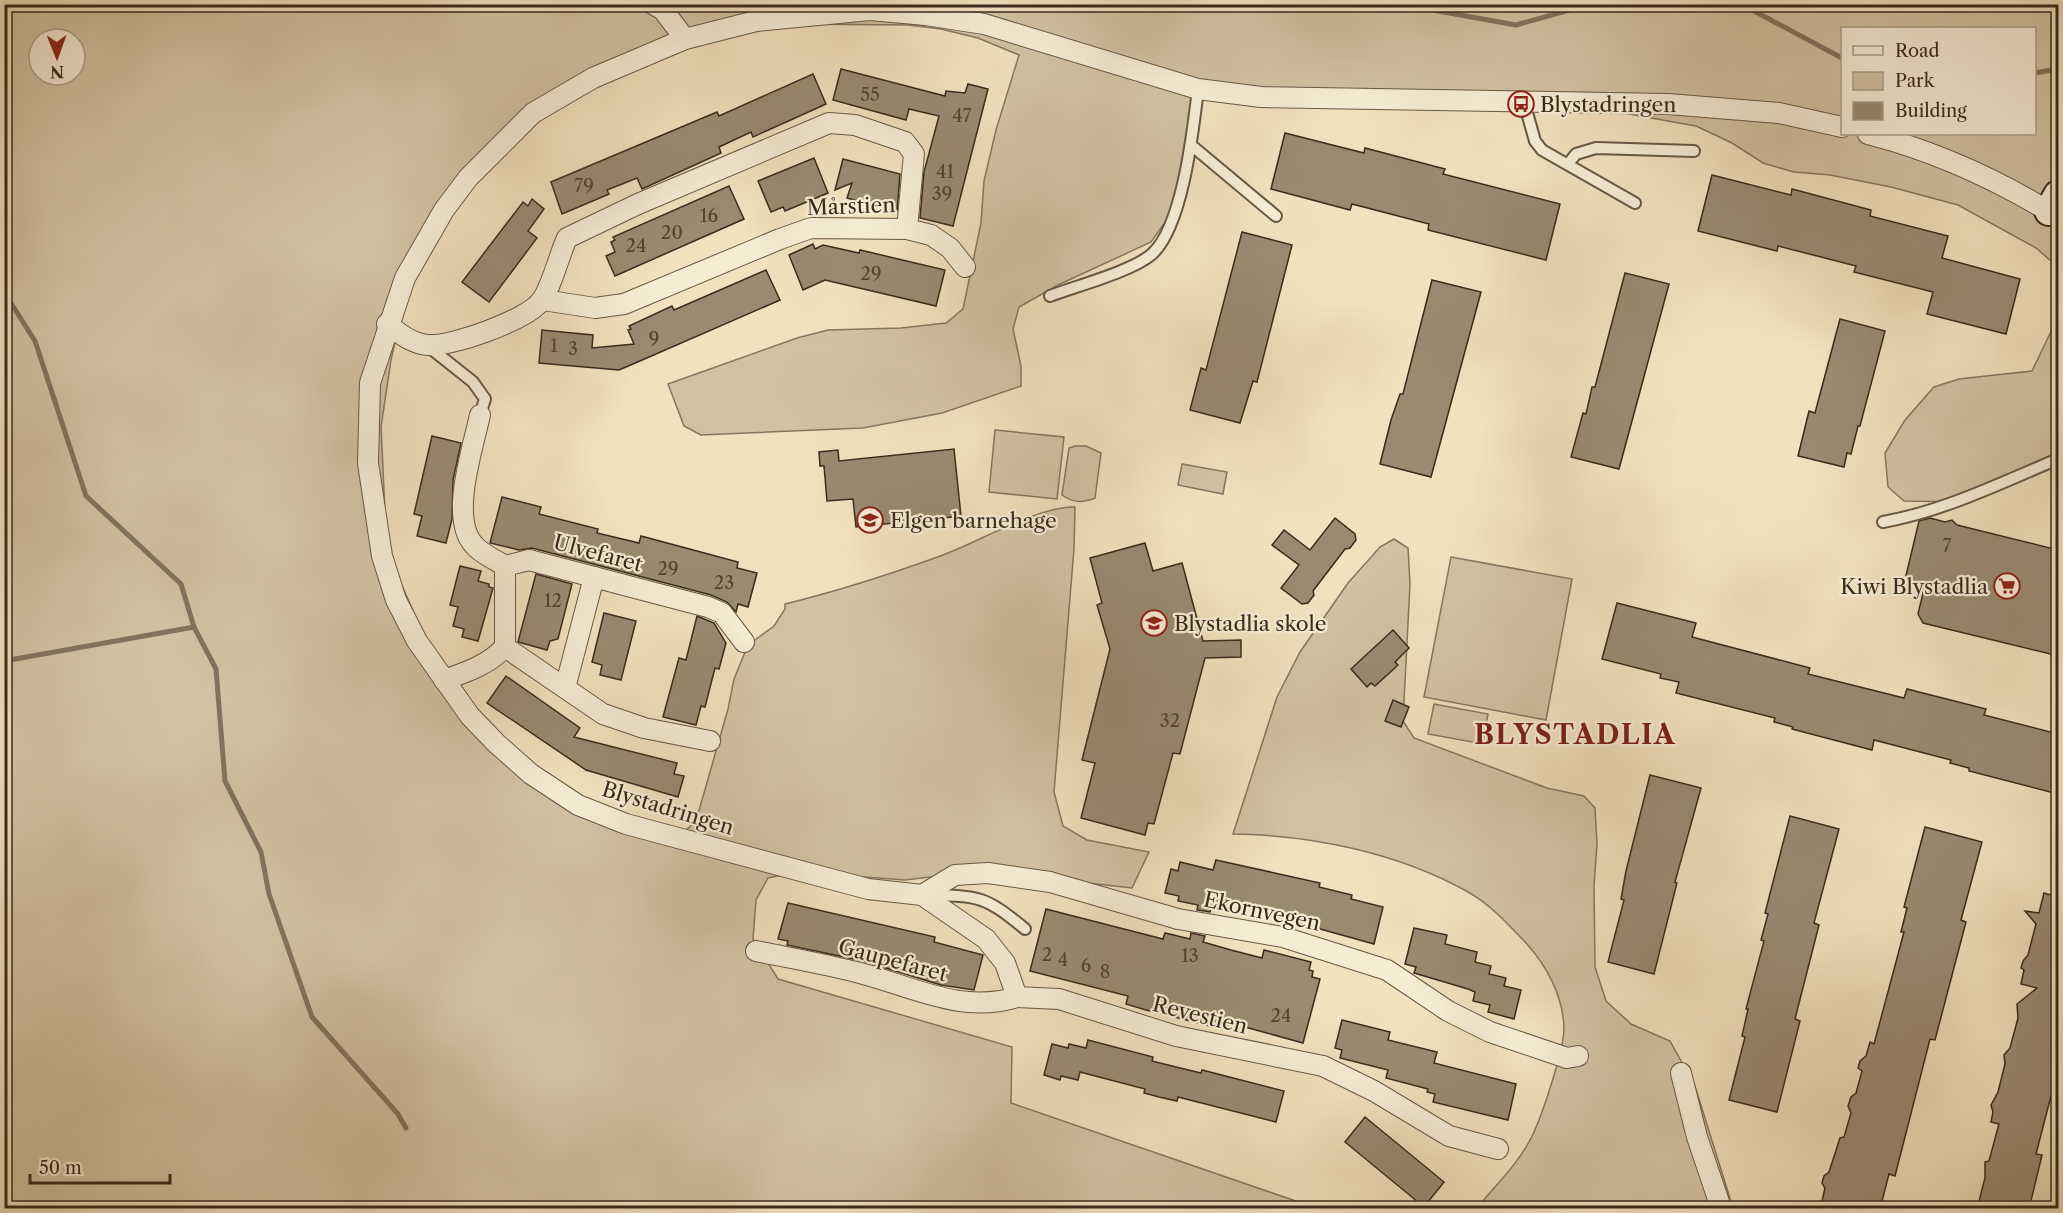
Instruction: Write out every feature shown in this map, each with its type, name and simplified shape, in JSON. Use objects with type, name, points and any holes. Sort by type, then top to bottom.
[{"type":"street","points":[[653,4],[663,10],[685,39]]},
{"type":"street","name":"Blystadringen","points":[[922,895],[868,889],[724,844],[626,824],[578,805],[531,774],[495,743],[470,716],[417,641],[396,600],[382,556],[368,463],[370,383],[387,324],[405,278],[444,210],[468,178],[533,113],[592,78],[685,39],[756,21],[870,10],[926,15],[984,24],[1198,89],[1262,97],[1668,104],[1779,113],[1841,127]]},
{"type":"street","name":"Mårstien","points":[[829,123],[855,125],[905,142],[914,154],[907,228],[811,228],[780,238],[624,304],[596,308],[543,300],[567,238],[638,204],[829,123]]},
{"type":"street","points":[[1871,135],[1964,167],[2055,208]]},
{"type":"street","points":[[907,228],[931,235],[950,248],[965,267]]},
{"type":"street","points":[[387,324],[406,338],[427,345],[456,342],[532,310],[543,300]]},
{"type":"street","points":[[444,680],[475,670],[495,658],[505,647],[505,566],[474,546],[466,531],[462,508],[480,415]]},
{"type":"street","name":"Ulvefaret","points":[[505,566],[514,561],[529,560],[722,613],[744,642]]},
{"type":"street","points":[[565,688],[594,577]]},
{"type":"street","points":[[505,647],[603,714],[644,728],[710,741]]},
{"type":"street","name":"Ekornvegen","points":[[922,895],[955,875],[988,873],[1050,882],[1178,919],[1283,937],[1387,970],[1448,1011],[1490,1032],[1567,1058],[1578,1056]]},
{"type":"street","points":[[922,895],[986,939],[1005,963],[1017,997]]},
{"type":"street","name":"Gaupefaret","points":[[756,951],[860,973],[961,1004],[996,1004],[1017,997]]},
{"type":"street","name":"Revestien","points":[[1017,997],[1059,999],[1176,1036],[1323,1066],[1374,1091],[1449,1136],[1498,1149]]},
{"type":"street","points":[[1681,1073],[1697,1137],[1721,1209]]},
{"type":"lane","points":[[1050,296],[1135,264],[1150,255],[1167,234],[1173,219],[1191,145],[1198,89]]},
{"type":"lane","points":[[1524,102],[1535,141],[1551,156],[1635,203]]},
{"type":"lane","points":[[1191,145],[1276,216]]},
{"type":"lane","points":[[1568,164],[1576,154],[1596,148],[1694,151]]},
{"type":"lane","points":[[427,345],[473,382],[485,399],[480,415]]},
{"type":"lane","points":[[1883,522],[1914,517],[1962,500],[2058,459]]},
{"type":"lane","points":[[922,895],[962,896],[988,900],[1025,929]]},
{"type":"green space","points":[[5,5],[2058,5],[2058,267],[2036,248],[1958,205],[1891,187],[1830,175],[1794,172],[1763,163],[1732,143],[1696,126],[1590,107],[1215,88],[1201,100],[1171,214],[1151,242],[1058,285],[1019,307],[1013,329],[1021,366],[1021,386],[942,413],[863,428],[701,435],[684,426],[668,384],[797,338],[828,330],[901,328],[946,323],[963,309],[981,223],[984,181],[996,130],[1019,55],[978,38],[941,29],[908,25],[793,24],[726,37],[622,69],[554,108],[475,174],[409,279],[391,360],[381,427],[386,534],[399,579],[434,658],[533,785],[678,837],[696,821],[728,709],[734,679],[748,645],[774,626],[785,609],[785,604],[845,588],[923,562],[1026,518],[1060,508],[1075,507],[1074,549],[1054,792],[1063,826],[1087,840],[1149,852],[1132,888],[1078,882],[947,875],[905,880],[796,872],[768,878],[756,900],[753,939],[778,979],[1012,1047],[1011,1103],[1316,1208],[5,1208]]},
{"type":"green space","points":[[2058,317],[2058,457],[1966,502],[1904,501],[1888,487],[1885,453],[1905,420],[1934,387],[1959,379],[2032,371]]},
{"type":"green space","points":[[995,430],[1064,437],[1057,499],[989,492]]},
{"type":"green space","points":[[1086,446],[1101,453],[1095,498],[1086,501],[1074,501],[1062,495],[1069,448]]},
{"type":"green space","points":[[1182,464],[1227,472],[1223,494],[1178,485]]},
{"type":"green space","points":[[1394,539],[1408,548],[1410,584],[1403,721],[1414,738],[1547,788],[1584,796],[1595,808],[1597,844],[1594,886],[1595,967],[1606,1001],[1631,1024],[1670,1041],[1695,1086],[1733,1208],[1477,1208],[1525,1149],[1540,1117],[1556,1068],[1563,1038],[1563,1016],[1557,993],[1541,961],[1513,929],[1484,902],[1441,878],[1384,857],[1354,849],[1293,838],[1233,834],[1277,697],[1300,652],[1348,583],[1380,547]]},
{"type":"green space","points":[[1451,557],[1572,579],[1546,720],[1424,697]]},
{"type":"green space","points":[[1434,704],[1488,714],[1483,744],[1428,734]]},
{"type":"building","points":[[841,69],[945,96],[946,91],[965,93],[968,84],[988,89],[953,226],[920,218],[924,172],[939,116],[909,109],[906,120],[833,100]]},
{"type":"building","points":[[813,74],[826,104],[753,137],[751,132],[719,147],[721,153],[642,189],[637,178],[607,190],[609,194],[562,214],[551,182],[717,112],[719,116]]},
{"type":"building","points":[[1285,133],[1364,153],[1365,148],[1445,169],[1443,174],[1560,204],[1546,260],[1428,230],[1429,224],[1352,204],[1350,210],[1271,189]]},
{"type":"building","points":[[814,158],[828,193],[785,211],[783,207],[771,212],[758,181]]},
{"type":"building","points":[[843,159],[900,174],[897,212],[847,198],[852,183],[835,190]]},
{"type":"building","points":[[1712,175],[1791,195],[1792,189],[1871,210],[1870,216],[1948,236],[1942,258],[2020,279],[2006,334],[1927,314],[1933,292],[1854,272],[1856,266],[1778,246],[1777,251],[1698,231]]},
{"type":"building","points":[[729,186],[744,219],[615,276],[606,256],[615,252],[611,242],[615,240],[613,237]]},
{"type":"building","points":[[532,199],[544,209],[528,231],[537,238],[489,302],[462,282],[523,202],[528,206]]},
{"type":"building","points":[[1242,232],[1292,245],[1257,382],[1253,381],[1240,423],[1190,410],[1201,368],[1206,370]]},
{"type":"building","points":[[813,244],[815,249],[823,245],[859,253],[860,250],[945,270],[936,306],[825,280],[803,290],[789,255]]},
{"type":"building","points":[[766,270],[780,300],[619,370],[539,363],[542,330],[593,335],[592,348],[634,344],[628,330],[631,329],[629,326],[672,306],[674,310]]},
{"type":"building","points":[[1625,273],[1669,284],[1619,469],[1571,457],[1583,413],[1586,414],[1592,387],[1595,387]]},
{"type":"building","points":[[1432,280],[1481,292],[1431,477],[1380,464],[1391,420],[1400,394],[1403,394]]},
{"type":"building","points":[[1840,319],[1885,331],[1860,426],[1858,426],[1851,454],[1847,453],[1844,467],[1798,456],[1809,411],[1815,413]]},
{"type":"building","points":[[432,436],[461,443],[453,480],[452,519],[446,543],[417,536],[422,516],[414,514]]},
{"type":"building","points":[[954,449],[961,516],[856,527],[853,499],[827,501],[824,466],[820,466],[819,452],[838,450],[839,461]]},
{"type":"building","points":[[502,497],[541,507],[539,514],[598,529],[597,533],[639,543],[641,536],[738,562],[737,568],[757,573],[748,607],[738,604],[736,612],[727,602],[711,595],[532,548],[519,550],[490,543]]},
{"type":"building","points":[[1335,518],[1355,534],[1356,540],[1350,548],[1345,549],[1313,591],[1314,595],[1308,603],[1302,604],[1281,588],[1299,565],[1272,545],[1284,530],[1310,550]]},
{"type":"building","points":[[1930,518],[1945,522],[1952,520],[1957,525],[2058,550],[2058,640],[2055,655],[1923,623],[1918,614],[1924,589],[1904,584],[1919,521]]},
{"type":"building","points":[[1145,543],[1153,571],[1182,563],[1203,641],[1241,640],[1241,657],[1205,658],[1180,754],[1173,753],[1154,824],[1148,823],[1145,835],[1081,818],[1095,763],[1082,760],[1110,649],[1097,605],[1102,603],[1090,558]]},
{"type":"building","points":[[460,566],[481,571],[478,581],[489,584],[489,587],[493,588],[478,641],[462,637],[464,629],[453,626],[458,607],[450,605]]},
{"type":"building","points":[[536,574],[572,584],[558,639],[550,641],[547,650],[518,642]]},
{"type":"building","points":[[1617,603],[1696,623],[1692,637],[1810,668],[1808,674],[1904,698],[1907,689],[1986,709],[1984,715],[2058,734],[2058,794],[1969,771],[1969,768],[1950,763],[1951,760],[1874,740],[1872,750],[1792,729],[1793,727],[1774,722],[1775,718],[1676,693],[1679,682],[1660,678],[1661,674],[1602,659]]},
{"type":"building","points":[[604,613],[636,621],[621,680],[600,675],[602,665],[592,662]]},
{"type":"building","points":[[697,616],[714,623],[726,643],[719,669],[715,668],[705,707],[701,706],[696,725],[663,717],[679,658],[686,660]]},
{"type":"building","points":[[1393,630],[1409,648],[1395,662],[1398,665],[1375,686],[1371,683],[1367,687],[1351,669]]},
{"type":"building","points":[[506,676],[580,728],[574,737],[677,763],[674,774],[684,776],[678,797],[586,770],[487,703]]},
{"type":"building","points":[[1393,700],[1409,707],[1401,727],[1385,721]]},
{"type":"building","points":[[1650,775],[1701,788],[1675,882],[1677,883],[1654,974],[1608,962],[1624,900],[1621,899],[1626,871]]},
{"type":"building","points":[[1790,816],[1839,829],[1814,923],[1819,925],[1795,1019],[1800,1021],[1777,1112],[1729,1100],[1745,1037],[1742,1036],[1748,1009],[1746,1009],[1764,941],[1761,940],[1768,914],[1765,913]]},
{"type":"building","points":[[1925,827],[1982,842],[1961,920],[1966,922],[1935,1040],[1930,1039],[1895,1176],[1889,1174],[1880,1209],[1820,1209],[1825,1188],[1822,1183],[1824,1176],[1829,1172],[1840,1138],[1844,1137],[1851,1113],[1848,1106],[1851,1097],[1856,1093],[1862,1071],[1858,1068],[1860,1061],[1866,1056],[1870,1042],[1874,1044],[1904,932],[1901,932],[1907,908],[1904,907]]},
{"type":"building","points":[[1216,860],[1320,883],[1319,887],[1352,895],[1351,899],[1383,907],[1374,944],[1277,917],[1278,913],[1223,901],[1222,907],[1212,905],[1210,912],[1197,910],[1198,905],[1178,901],[1179,896],[1165,893],[1171,869],[1178,871],[1180,862],[1213,870]]},
{"type":"building","points":[[2044,893],[2058,897],[2058,1069],[2036,1154],[2042,1155],[2029,1209],[1977,1209],[1985,1178],[1985,1162],[1989,1161],[1999,1124],[1991,1122],[1993,1112],[1991,1105],[1998,1092],[2005,1064],[2004,1055],[2010,1048],[2018,1018],[2017,1004],[2037,988],[2021,984],[2024,970],[2021,968],[2028,955],[2036,924],[2025,911],[2039,913]]},
{"type":"building","points":[[788,903],[935,937],[934,942],[983,955],[974,990],[941,985],[863,961],[787,945],[788,941],[778,939]]},
{"type":"building","points":[[1046,909],[1163,939],[1165,933],[1190,939],[1191,933],[1205,936],[1203,942],[1262,958],[1264,950],[1311,962],[1309,970],[1313,971],[1312,977],[1320,979],[1303,1043],[1245,1027],[1243,1034],[1146,1010],[1126,1004],[1128,996],[1030,971]]},
{"type":"building","points":[[1414,928],[1447,935],[1445,944],[1477,952],[1475,962],[1491,966],[1489,974],[1506,978],[1504,986],[1521,990],[1514,1019],[1488,1012],[1490,1005],[1473,1001],[1475,992],[1414,973],[1416,967],[1405,964]]},
{"type":"building","points":[[1342,1020],[1390,1032],[1388,1040],[1437,1052],[1434,1063],[1516,1084],[1508,1120],[1433,1102],[1435,1094],[1427,1092],[1428,1089],[1386,1078],[1388,1070],[1340,1058],[1342,1050],[1335,1048]]},
{"type":"building","points":[[1088,1040],[1153,1057],[1152,1061],[1201,1073],[1202,1070],[1284,1091],[1276,1122],[1178,1097],[1177,1101],[1159,1097],[1144,1093],[1145,1089],[1080,1072],[1078,1080],[1061,1076],[1060,1080],[1044,1075],[1052,1044],[1068,1048],[1069,1044],[1086,1048]]},
{"type":"building","points":[[1365,1117],[1444,1182],[1424,1207],[1345,1142]]},
{"type":"waterway","points":[[1399,4],[1516,25],[1591,4]]},
{"type":"waterway","points":[[1741,4],[1841,57]]},
{"type":"waterway","points":[[2036,73],[2058,69]]},
{"type":"waterway","points":[[4,292],[35,341],[86,496],[181,584],[194,627],[216,669],[225,781],[261,852],[269,894],[312,1017],[398,1114],[406,1128]]},
{"type":"waterway","points":[[4,661],[194,627]]},
{"type":"place","name":"Blystadringen","points":[[1521,104]]},
{"type":"place","name":"Elgen barnehage","points":[[870,520]]},
{"type":"place","name":"Kiwi Blystadlia","points":[[2007,586]]},
{"type":"place","name":"Blystadlia skole","points":[[1154,623]]},
{"type":"district","name":"BLYSTADLIA","points":[[1575,734]]}]
